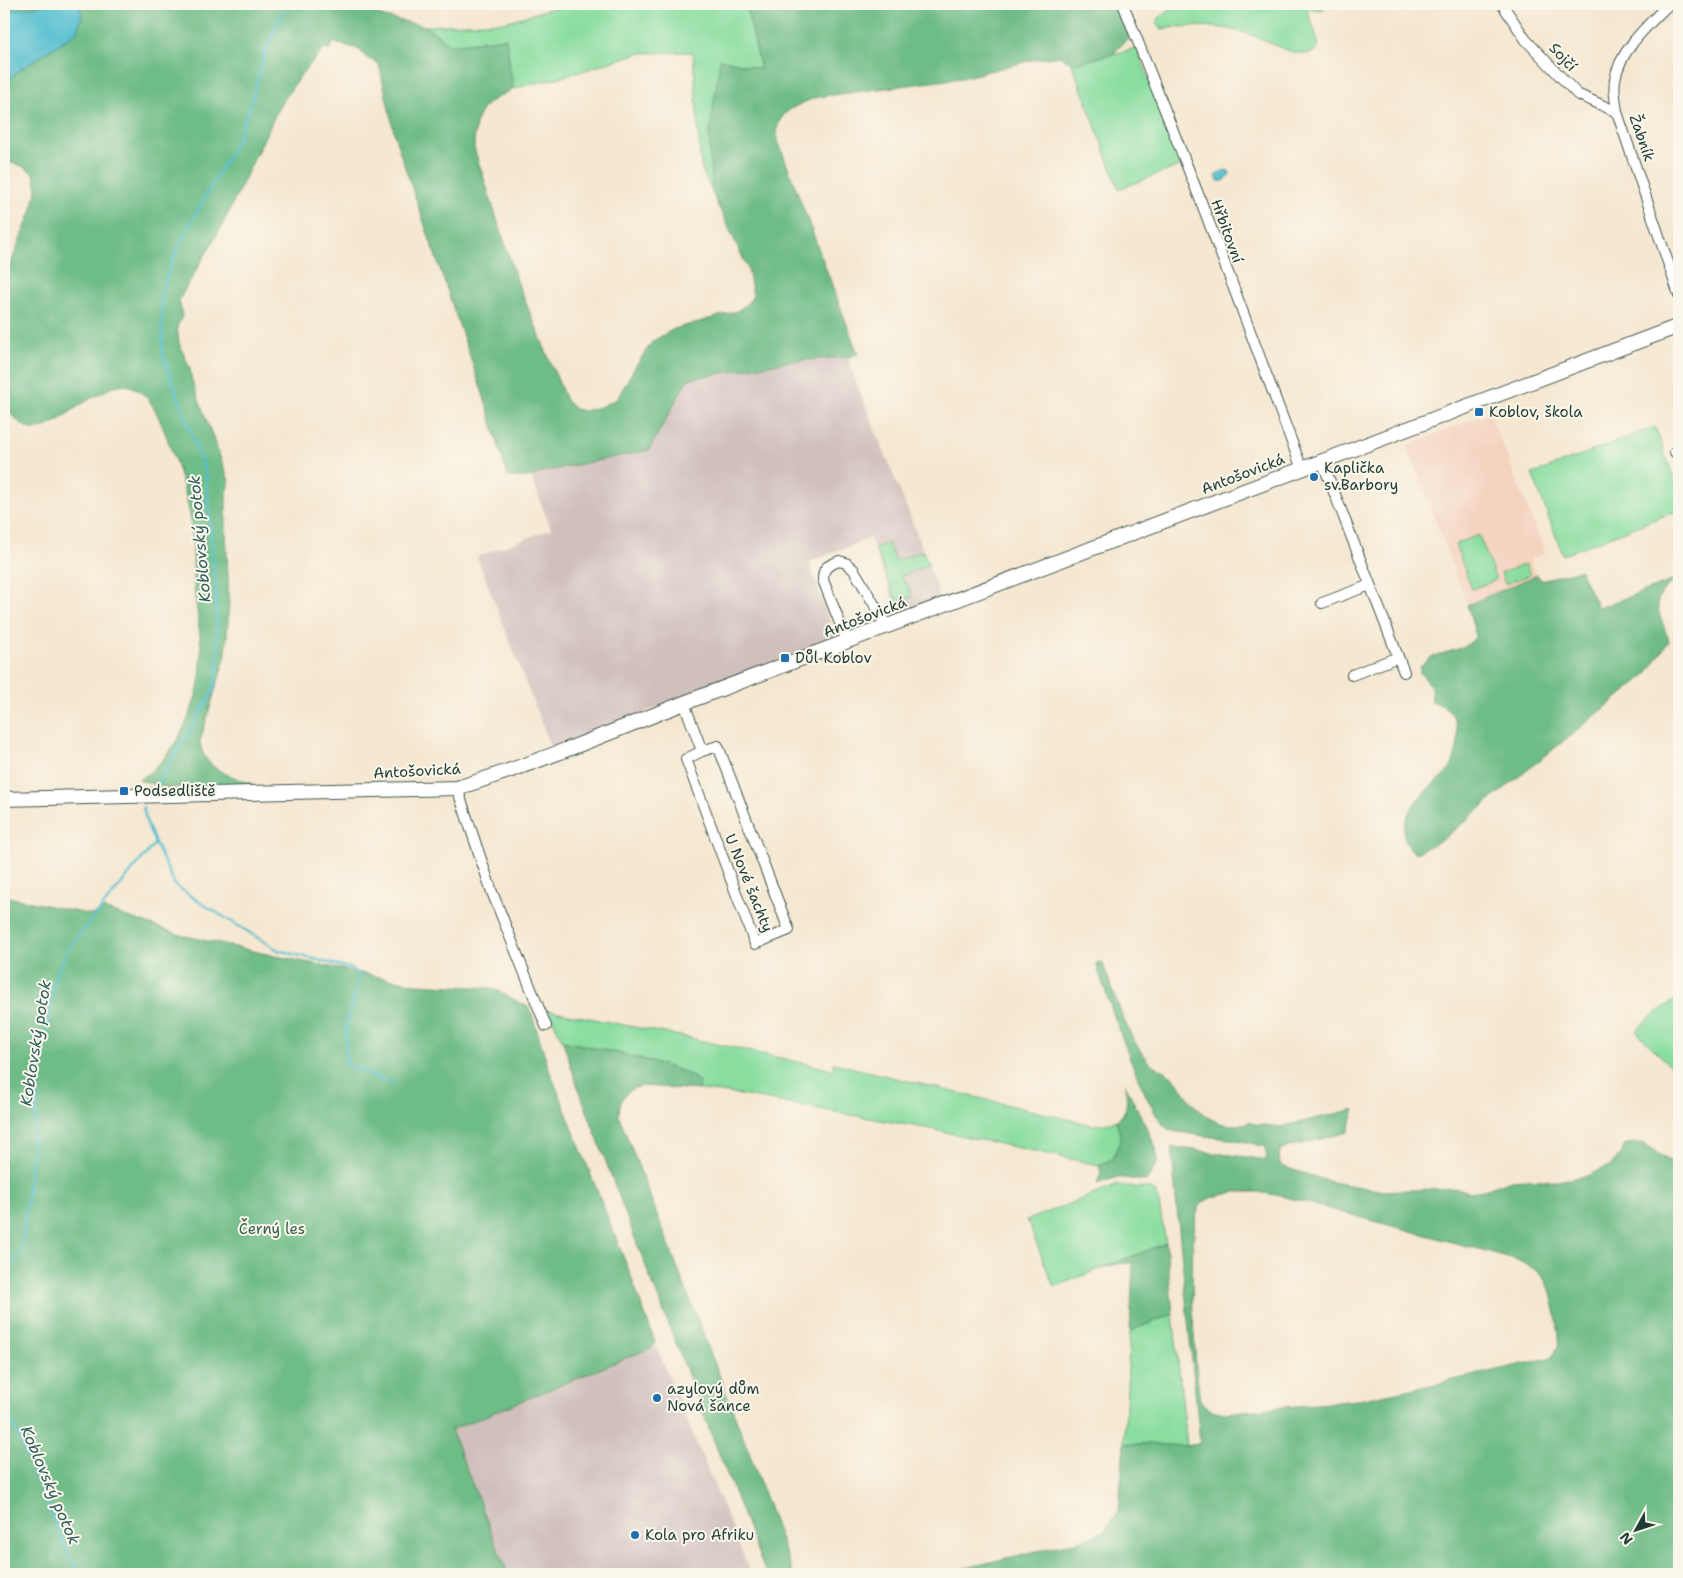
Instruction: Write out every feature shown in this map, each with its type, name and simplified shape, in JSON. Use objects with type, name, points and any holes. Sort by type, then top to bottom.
[{"type":"street","name":"Hřbitovní","points":[[1123,4],[1202,204],[1302,469]]},
{"type":"street","name":"Sojčí","points":[[1502,4],[1526,40],[1577,94],[1617,112]]},
{"type":"street","name":"Žabník","points":[[1669,4],[1645,28],[1620,64],[1615,81],[1617,112],[1679,295]]},
{"type":"street","name":"Antošovická","points":[[4,800],[457,788],[509,771],[1679,326]]},
{"type":"street","points":[[1322,461],[1404,672]]},
{"type":"street","points":[[848,641],[823,580],[823,572],[826,567],[839,561],[846,562],[854,570],[887,626]]},
{"type":"street","points":[[1322,603],[1370,585]]},
{"type":"street","points":[[1352,675],[1398,657]]},
{"type":"street","points":[[684,703],[702,751]]},
{"type":"street","name":"U Nové šachty","points":[[718,746],[789,930],[755,944],[686,759],[702,751],[718,746]]},
{"type":"street","points":[[457,788],[492,892],[546,1026]]},
{"type":"shaded area","points":[[848,357],[855,380],[912,521],[938,591],[938,598],[899,614],[870,538],[809,562],[836,639],[551,748],[477,557],[551,529],[531,477],[542,472],[649,450],[687,379],[791,361]]},
{"type":"shaded area","points":[[1490,413],[1545,553],[1530,559],[1536,576],[1467,605],[1407,445]]},
{"type":"shaded area","points":[[653,1347],[657,1348],[751,1574],[508,1574],[451,1430]]},
{"type":"green space","points":[[4,4],[54,4],[4,11]]},
{"type":"green space","points":[[80,4],[360,4],[359,7],[384,17],[425,26],[451,45],[506,38],[513,89],[486,105],[478,117],[474,148],[517,281],[566,400],[575,409],[584,411],[600,407],[617,399],[635,367],[653,341],[674,329],[737,311],[746,305],[753,296],[748,269],[712,192],[709,138],[720,59],[761,69],[746,5],[729,4],[1115,4],[1130,36],[1113,54],[1072,64],[1060,56],[1036,59],[962,78],[817,97],[789,111],[778,125],[777,138],[858,354],[848,357],[791,361],[688,379],[649,450],[542,472],[531,477],[508,477],[487,406],[396,141],[379,64],[365,57],[355,48],[334,42],[330,48],[323,50],[303,72],[280,105],[222,226],[179,300],[182,316],[177,327],[179,343],[229,481],[226,498],[229,602],[226,655],[200,741],[206,759],[212,765],[227,774],[253,784],[167,788],[139,780],[161,762],[170,751],[185,725],[199,684],[201,659],[194,586],[191,520],[182,483],[156,411],[144,395],[127,385],[118,385],[90,399],[52,424],[38,429],[24,426],[4,405],[4,281],[32,209],[37,189],[34,174],[16,164],[4,164],[4,83],[21,69],[76,33],[82,17]]},
{"type":"green space","points":[[566,4],[746,4],[761,70],[721,60],[712,192],[701,167],[693,52],[639,53],[576,73],[513,89],[506,38],[451,45],[425,26],[505,22]]},
{"type":"green space","points":[[1177,4],[1330,4],[1322,10],[1308,9],[1307,11],[1319,47],[1314,52],[1307,54],[1290,51],[1252,35],[1229,29],[1195,26],[1160,29],[1156,23],[1159,18]]},
{"type":"green space","points":[[1137,48],[1182,165],[1119,189],[1072,64]]},
{"type":"green space","points":[[1655,427],[1679,492],[1679,510],[1563,555],[1532,474]]},
{"type":"green space","points":[[1479,535],[1496,580],[1472,589],[1455,544]]},
{"type":"green space","points":[[888,543],[895,561],[923,551],[929,565],[901,576],[904,583],[906,582],[912,597],[897,602],[875,548]]},
{"type":"green space","points":[[1526,564],[1530,575],[1505,584],[1501,573]]},
{"type":"green space","points":[[1580,570],[1598,608],[1677,579],[1667,586],[1658,600],[1659,614],[1669,641],[1646,675],[1462,824],[1440,841],[1416,853],[1408,846],[1404,835],[1407,817],[1421,796],[1450,768],[1458,740],[1456,726],[1451,713],[1443,706],[1432,701],[1430,685],[1420,673],[1420,667],[1435,656],[1461,648],[1476,636],[1467,605],[1537,575],[1541,580]]},
{"type":"green space","name":"Černý les","points":[[4,896],[92,915],[104,909],[181,935],[415,984],[492,988],[530,1008],[549,1069],[655,1342],[653,1347],[451,1430],[508,1574],[4,1574]]},
{"type":"green space","points":[[1102,962],[1121,1013],[1133,1038],[1147,1060],[1175,1079],[1193,1104],[1202,1113],[1215,1121],[1236,1125],[1251,1121],[1254,1124],[1281,1127],[1355,1109],[1348,1132],[1281,1149],[1279,1154],[1280,1164],[1284,1167],[1331,1182],[1384,1191],[1457,1188],[1469,1192],[1484,1190],[1511,1180],[1557,1181],[1587,1176],[1611,1165],[1622,1153],[1626,1144],[1642,1143],[1669,1161],[1679,1163],[1679,1574],[940,1574],[1083,1540],[1104,1531],[1119,1511],[1124,1443],[1187,1446],[1200,1442],[1172,1147],[1267,1160],[1265,1147],[1247,1142],[1168,1129],[1159,1119],[1138,1079],[1096,964]],"holes":[[[1234,1192],[1258,1192],[1281,1196],[1515,1259],[1531,1267],[1545,1278],[1550,1290],[1558,1328],[1559,1342],[1557,1349],[1549,1358],[1358,1400],[1225,1413],[1211,1410],[1201,1403],[1196,1363],[1192,1269],[1196,1219],[1200,1206],[1211,1198]]]},
{"type":"green space","points":[[1679,997],[1679,1075],[1636,1031],[1653,1015]]},
{"type":"green space","points":[[548,1010],[695,1039],[834,1070],[833,1063],[1092,1125],[1116,1121],[1121,1137],[1113,1159],[1099,1165],[930,1129],[729,1093],[699,1090],[697,1080],[673,1068],[655,1062],[563,1041]]},
{"type":"green space","points":[[563,1041],[655,1062],[688,1074],[699,1082],[699,1090],[644,1086],[632,1089],[625,1095],[620,1104],[619,1116],[750,1455],[793,1574],[766,1574],[629,1223],[575,1079]]},
{"type":"green space","points":[[1124,1082],[1156,1147],[1157,1164],[1146,1181],[1118,1177],[1097,1184],[1101,1173],[1099,1165],[1113,1159],[1121,1137],[1116,1121],[1124,1113],[1126,1098]]},
{"type":"green space","points":[[1118,1185],[1151,1189],[1157,1193],[1166,1243],[1054,1287],[1027,1220]]},
{"type":"green space","points":[[1166,1243],[1173,1314],[1130,1331],[1133,1263],[1117,1264],[1100,1269]]},
{"type":"green space","points":[[1173,1314],[1187,1446],[1124,1443],[1130,1331]]},
{"type":"water","points":[[54,4],[80,4],[82,17],[76,33],[21,69],[4,83],[4,11]]},
{"type":"water","points":[[1225,170],[1229,171],[1229,176],[1224,181],[1218,181],[1216,177],[1218,173]]},
{"type":"waterway","name":"Koblovský potok","points":[[154,790],[213,692],[218,666],[216,598],[206,474],[163,355],[161,293],[179,244],[238,138],[252,100],[264,54],[286,4]]},
{"type":"waterway","name":"Koblovský potok","points":[[4,1282],[22,1247],[41,1067],[54,980],[67,950],[155,843],[147,824],[143,807]]},
{"type":"waterway","points":[[155,843],[175,885],[201,903],[278,950],[353,969],[359,977],[346,1027],[346,1065],[394,1084]]},
{"type":"waterway","name":"Koblovský potok","points":[[4,1402],[68,1555],[80,1574]]},
{"type":"place","name":"Koblov, škola","points":[[1479,412]]},
{"type":"place","name":"Kaplička sv.Barbory","points":[[1314,477]]},
{"type":"place","name":"Důl Koblov","points":[[785,658]]},
{"type":"place","name":"Podsedliště","points":[[124,791]]},
{"type":"place","name":"azylový dům Nová šance","points":[[657,1398]]},
{"type":"place","name":"Kola pro Afriku","points":[[635,1535]]}]
